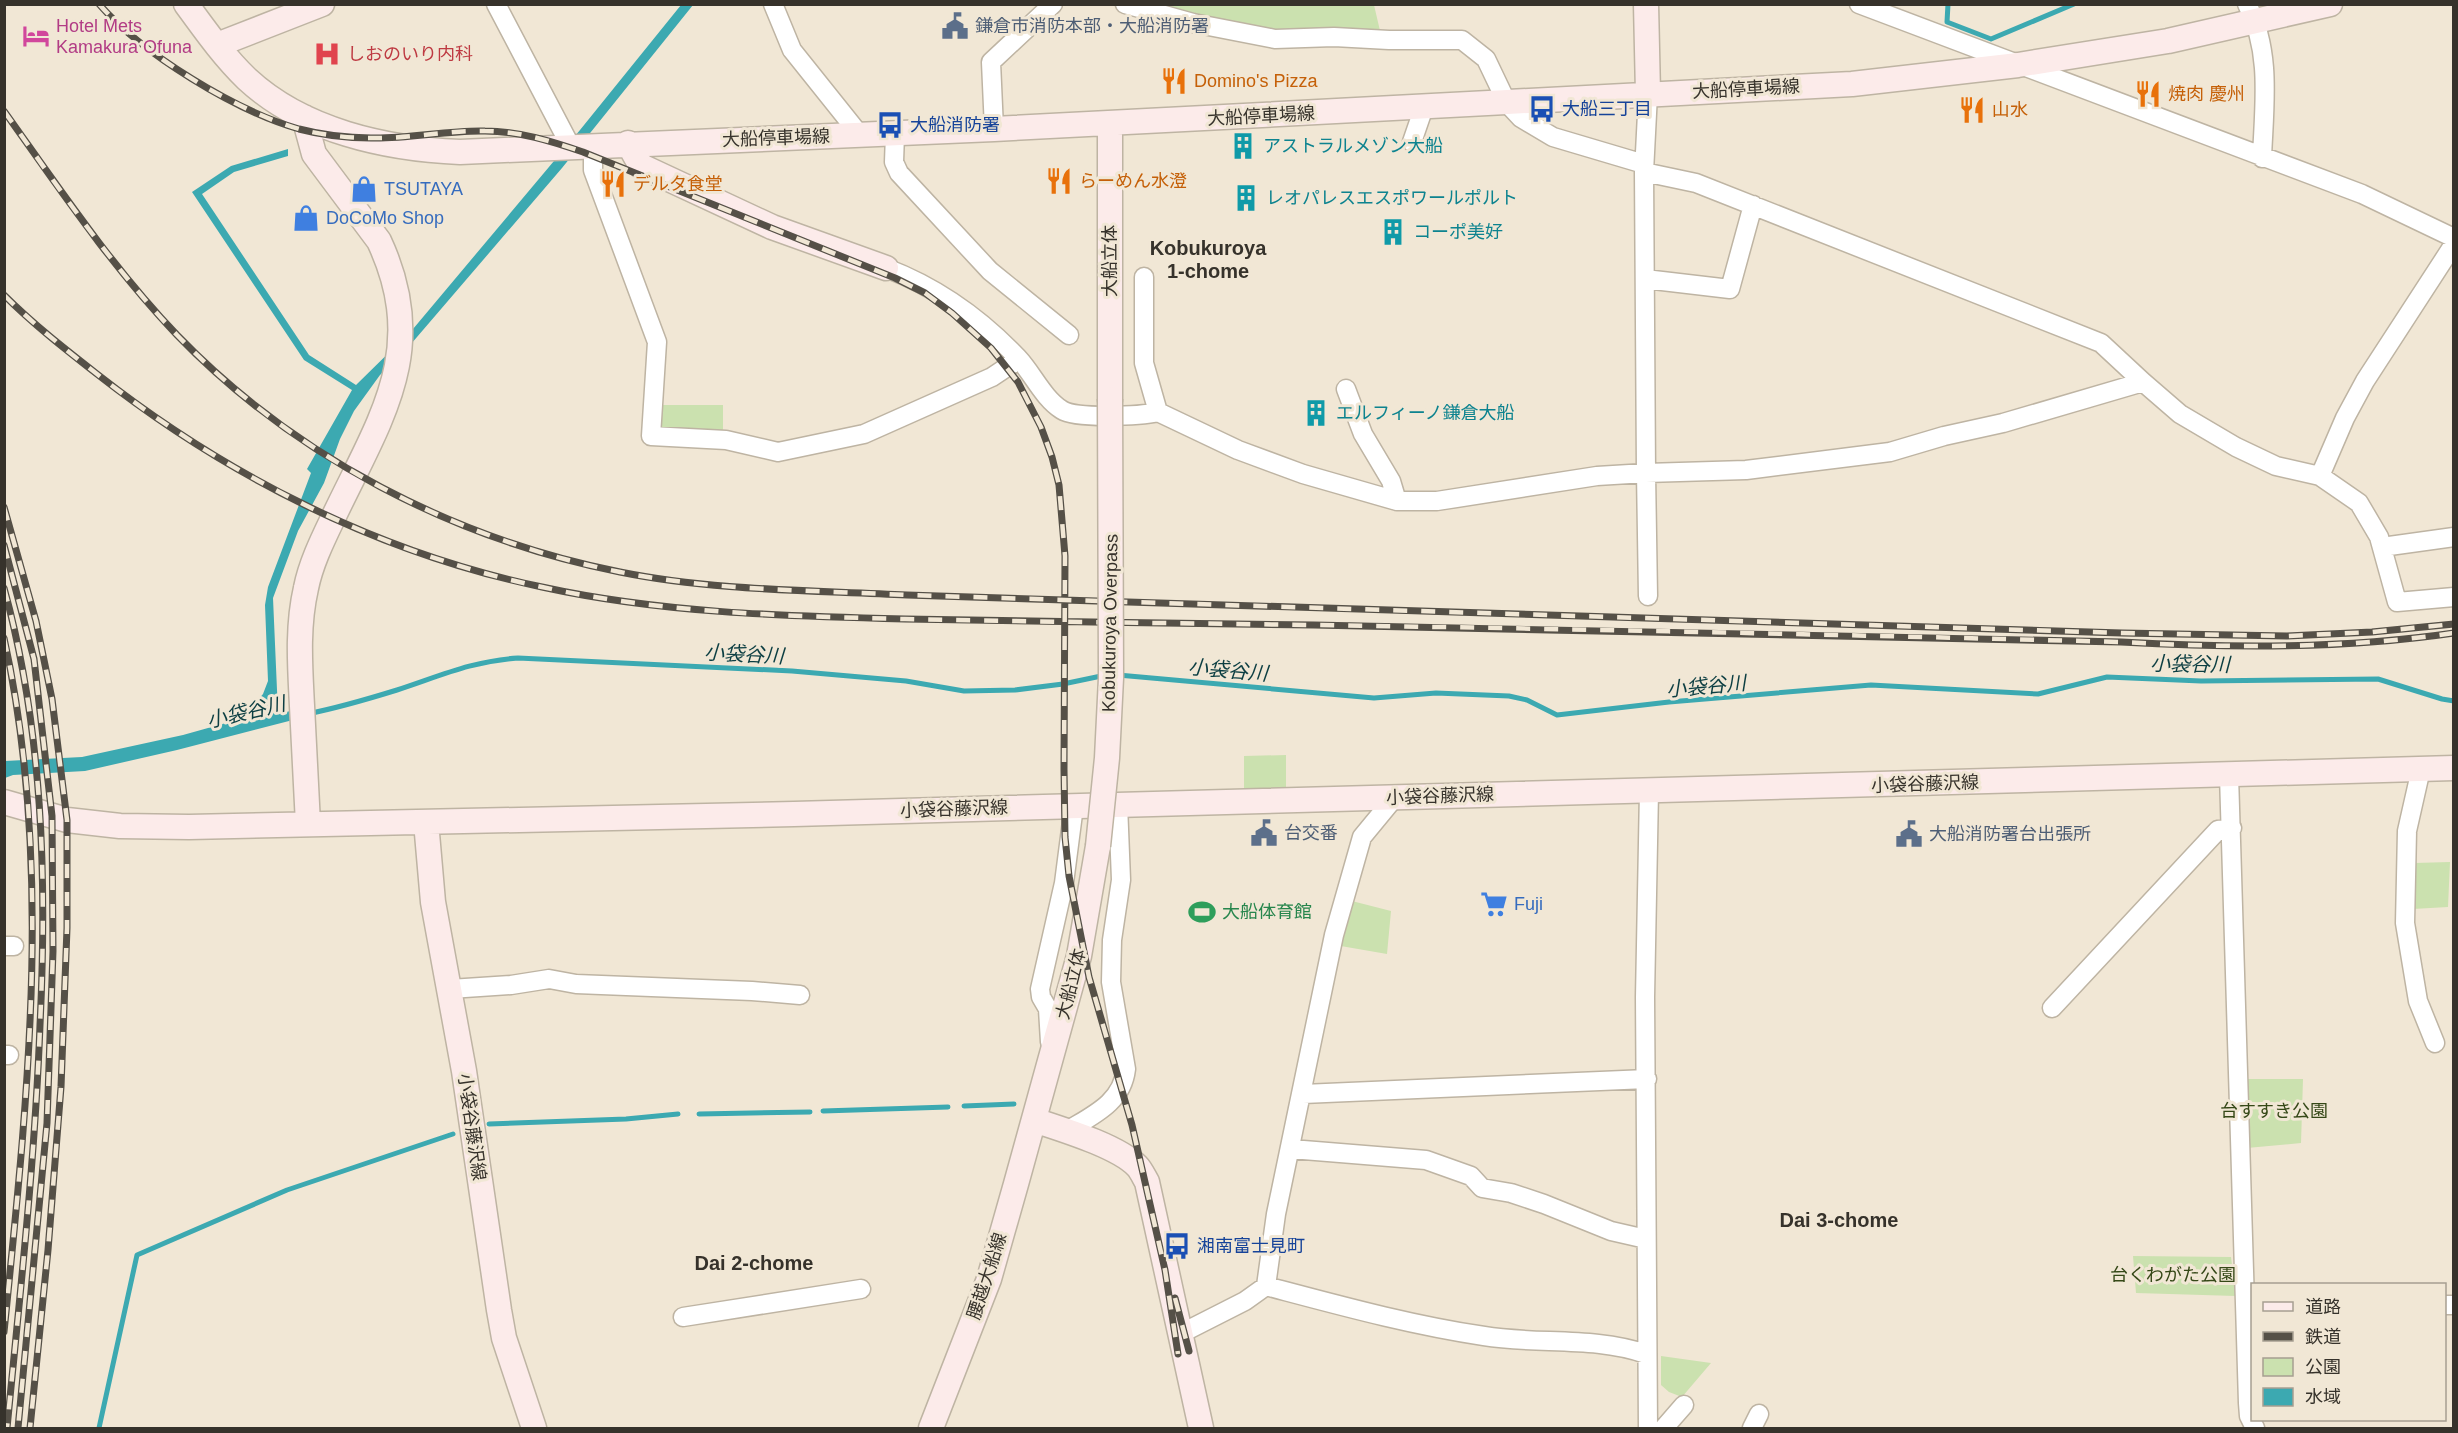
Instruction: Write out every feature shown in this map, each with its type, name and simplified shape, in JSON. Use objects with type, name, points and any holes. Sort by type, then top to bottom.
[{"type":"main road","name":"大船停車場線","points":[[186,4],[217,45],[247,78],[265,93],[304,117],[348,134],[379,142],[428,151],[460,152],[574,145],[895,134],[1852,84],[2018,65],[2168,41],[2251,13],[2330,4]]},
{"type":"main road","points":[[217,45],[322,4]]},
{"type":"main road","points":[[1646,4],[1648,94]]},
{"type":"main road","points":[[304,117],[314,154],[379,241],[397,294],[402,330],[396,377],[373,436],[325,534],[306,585],[302,610],[300,655],[308,824]]},
{"type":"main road","name":"大船立体","points":[[1110,123],[1110,399]]},
{"type":"main road","points":[[628,143],[641,166],[772,226],[886,268]]},
{"type":"main road","name":"Kobukuroya Overpass","points":[[1098,846],[1107,758],[1111,678],[1110,399]]},
{"type":"main road","name":"小袋谷藤沢線","points":[[4,802],[67,820],[120,826],[308,824],[1074,806],[2454,768]]},
{"type":"main road","name":"小袋谷藤沢線","points":[[426,822],[433,902],[464,1071],[501,1319],[515,1372],[534,1428]]},
{"type":"main road","name":"大船立体","points":[[1034,1120],[1079,956],[1098,846]]},
{"type":"main road","points":[[1034,1120],[1066,1131],[1125,1157],[1137,1166],[1147,1182],[1201,1428]]},
{"type":"main road","name":"腰越大船線","points":[[931,1428],[988,1279],[1034,1120]]},
{"type":"street","points":[[496,4],[574,145],[593,170],[657,342],[651,436],[726,440],[778,452],[853,437],[992,376],[1019,359]]},
{"type":"street","points":[[773,4],[792,50],[860,135]]},
{"type":"street","points":[[994,129],[991,62],[1053,4]]},
{"type":"street","points":[[1125,4],[1193,23],[1275,39],[1334,37],[1462,40],[1486,59],[1507,103],[1521,118],[1553,136],[1644,168],[1696,183],[2101,343],[2180,414],[2236,447],[2276,466],[2320,476],[2359,503],[2379,537],[2397,603],[2454,597]]},
{"type":"street","points":[[1859,4],[2362,194],[2454,238]]},
{"type":"street","points":[[2251,13],[2265,62],[2262,158]]},
{"type":"street","points":[[1648,94],[1644,168],[1648,596]]},
{"type":"street","points":[[1412,142],[1424,108]]},
{"type":"street","points":[[895,134],[894,162],[899,173],[990,271],[1069,335]]},
{"type":"street","points":[[1645,279],[1730,288],[1753,205]]},
{"type":"street","points":[[2320,476],[2345,418],[2365,381],[2454,244]]},
{"type":"street","points":[[886,268],[927,286],[956,304],[1019,359],[1051,400],[1063,411],[1088,415],[1144,415],[1158,412],[1238,450],[1303,474],[1397,501],[1437,501],[1597,476],[1746,470],[1890,452],[1944,436],[2003,423],[2143,382]]},
{"type":"street","points":[[1144,277],[1144,363],[1158,412]]},
{"type":"street","points":[[1346,389],[1363,434],[1391,481],[1397,501]]},
{"type":"street","points":[[2382,547],[2454,537]]},
{"type":"street","points":[[2421,769],[2407,831],[2404,923],[2418,1001],[2435,1043]]},
{"type":"street","points":[[2229,775],[2236,1066],[2248,1298],[2249,1416],[2251,1420]]},
{"type":"street","points":[[1648,791],[1645,997],[1648,1428]]},
{"type":"street","points":[[1180,1334],[1245,1301],[1266,1286],[1276,1214],[1303,1094],[1334,935],[1362,837],[1395,797]]},
{"type":"street","points":[[1066,1131],[1115,1098],[1124,1083],[1126,1069],[1111,982],[1112,940],[1121,879],[1118,804]]},
{"type":"street","points":[[1051,1062],[1048,1009],[1041,997],[1040,989],[1064,883],[1074,806]]},
{"type":"street","points":[[2052,1008],[2218,830],[2232,828]]},
{"type":"street","points":[[450,989],[511,985],[549,979],[576,984],[800,995]]},
{"type":"street","points":[[1303,1094],[1647,1079]]},
{"type":"street","points":[[1291,1149],[1426,1160],[1471,1176],[1482,1188],[1511,1193],[1611,1231],[1646,1239]]},
{"type":"street","points":[[1266,1286],[1349,1308],[1486,1337],[1608,1344],[1646,1354]]},
{"type":"street","points":[[683,1317],[861,1289]]},
{"type":"street","points":[[1664,1428],[1684,1405]]},
{"type":"green space","points":[[1147,5],[1374,5],[1381,35],[1276,33]]},
{"type":"green space","points":[[661,405],[723,405],[723,432],[659,428]]},
{"type":"green space","points":[[1286,755],[1286,792],[1244,792],[1244,756]]},
{"type":"green space","points":[[2450,862],[2448,907],[2413,909],[2414,863]]},
{"type":"green space","points":[[1348,900],[1391,911],[1387,954],[1335,945]]},
{"type":"green space","name":"台すすき公園","points":[[2246,1079],[2303,1079],[2301,1143],[2247,1148]]},
{"type":"green space","name":"台くわがた公園","points":[[2133,1256],[2231,1257],[2236,1296],[2136,1293]]},
{"type":"green space","points":[[1661,1356],[1711,1363],[1682,1397],[1669,1392],[1661,1385]]},
{"type":"water","points":[[681,5],[693,5],[562,168],[411,344],[380,375],[354,411],[340,439],[324,483],[298,531],[273,598],[278,713],[312,708],[313,718],[289,721],[85,771],[13,775],[5,778],[5,761],[82,757],[183,735],[233,721],[248,712],[263,694],[268,681],[265,605],[268,587],[311,473],[307,469],[352,390],[304,360],[192,192],[231,166],[288,149],[288,156],[234,172],[202,194],[309,355],[356,385],[413,329],[580,130]]},
{"type":"waterway","points":[[1948,4],[1947,22],[1991,39],[2074,4]]},
{"type":"waterway","name":"小袋谷川","points":[[307,714],[375,697],[486,662],[518,658],[792,671],[906,681],[964,691],[1015,690],[1063,684],[1106,675]]},
{"type":"waterway","name":"小袋谷川","points":[[1118,675],[1374,698],[1436,693],[1509,696],[1527,700],[1557,715],[1669,702],[1871,685],[2038,694],[2107,677],[2201,681],[2378,679],[2454,701]]},
{"type":"waterway","points":[[964,1106],[1014,1104]]},
{"type":"waterway","points":[[823,1111],[948,1107]]},
{"type":"waterway","points":[[699,1114],[810,1112]]},
{"type":"waterway","points":[[489,1124],[626,1119],[678,1114]]},
{"type":"waterway","points":[[99,1428],[137,1255],[287,1190],[453,1134]]},
{"type":"railway","points":[[99,4],[117,23],[165,61],[219,95],[274,121],[299,129],[344,137],[385,138],[498,131],[535,137],[559,144],[895,278],[925,293],[952,313],[991,348],[1018,382],[1041,427],[1059,485],[1065,556],[1064,769],[1065,837],[1069,876],[1089,977],[1132,1125],[1165,1270],[1178,1354]]},
{"type":"railway","points":[[4,111],[87,226],[153,309],[223,379],[273,419],[325,455],[380,487],[438,515],[497,538],[558,557],[620,572],[691,583],[799,591],[2122,633],[2287,636],[2372,632],[2454,624]]},
{"type":"railway","points":[[4,295],[61,346],[147,411],[198,446],[307,506],[364,532],[422,554],[481,572],[542,587],[632,603],[722,612],[859,618],[1617,630],[2204,645],[2330,644],[2454,633]]},
{"type":"railway","points":[[4,507],[36,621],[52,699],[67,820],[67,928],[61,1087],[48,1250],[30,1428]]},
{"type":"railway","points":[[4,545],[34,659],[52,816],[53,951],[47,1123],[18,1428]]},
{"type":"railway","points":[[4,588],[17,642],[34,750],[39,805],[43,915],[35,1126],[7,1428]]},
{"type":"railway","points":[[4,638],[19,724],[28,810],[32,897],[27,1072],[4,1332]]},
{"type":"railway","points":[[1175,1298],[1189,1351]]},
{"type":"place","name":"鎌倉市消防本部・大船消防署","points":[[955,26]]},
{"type":"place","name":"Hotel Mets Kamakura Ofuna","points":[[36,36]]},
{"type":"place","name":"しおのいり内科","points":[[327,54]]},
{"type":"place","name":"Domino's Pizza","points":[[1174,81]]},
{"type":"place","name":"焼肉 慶州","points":[[2148,94]]},
{"type":"place","name":"大船三丁目","points":[[1542,109]]},
{"type":"place","name":"山水","points":[[1972,110]]},
{"type":"place","name":"大船消防署","points":[[890,125]]},
{"type":"place","name":"アストラルメゾン大船","points":[[1243,146]]},
{"type":"place","name":"らーめん水澄","points":[[1059,181]]},
{"type":"place","name":"デルタ食堂","points":[[613,184]]},
{"type":"place","name":"TSUTAYA","points":[[364,189]]},
{"type":"place","name":"レオパレスエスポワールポルト","points":[[1246,198]]},
{"type":"place","name":"DoCoMo Shop","points":[[306,218]]},
{"type":"place","name":"コーポ美好","points":[[1393,232]]},
{"type":"place","name":"エルフィーノ鎌倉大船","points":[[1316,413]]},
{"type":"place","name":"台交番","points":[[1264,833]]},
{"type":"place","name":"大船消防署台出張所","points":[[1909,834]]},
{"type":"place","name":"Fuji","points":[[1494,904]]},
{"type":"place","name":"大船体育館","points":[[1202,912]]},
{"type":"place","name":"湘南富士見町","points":[[1177,1246]]},
{"type":"district","name":"Kobukuroya 1-chome","points":[[1208,260]]},
{"type":"district","name":"Dai 3-chome","points":[[1839,1220]]},
{"type":"district","name":"Dai 2-chome","points":[[754,1263]]}]
